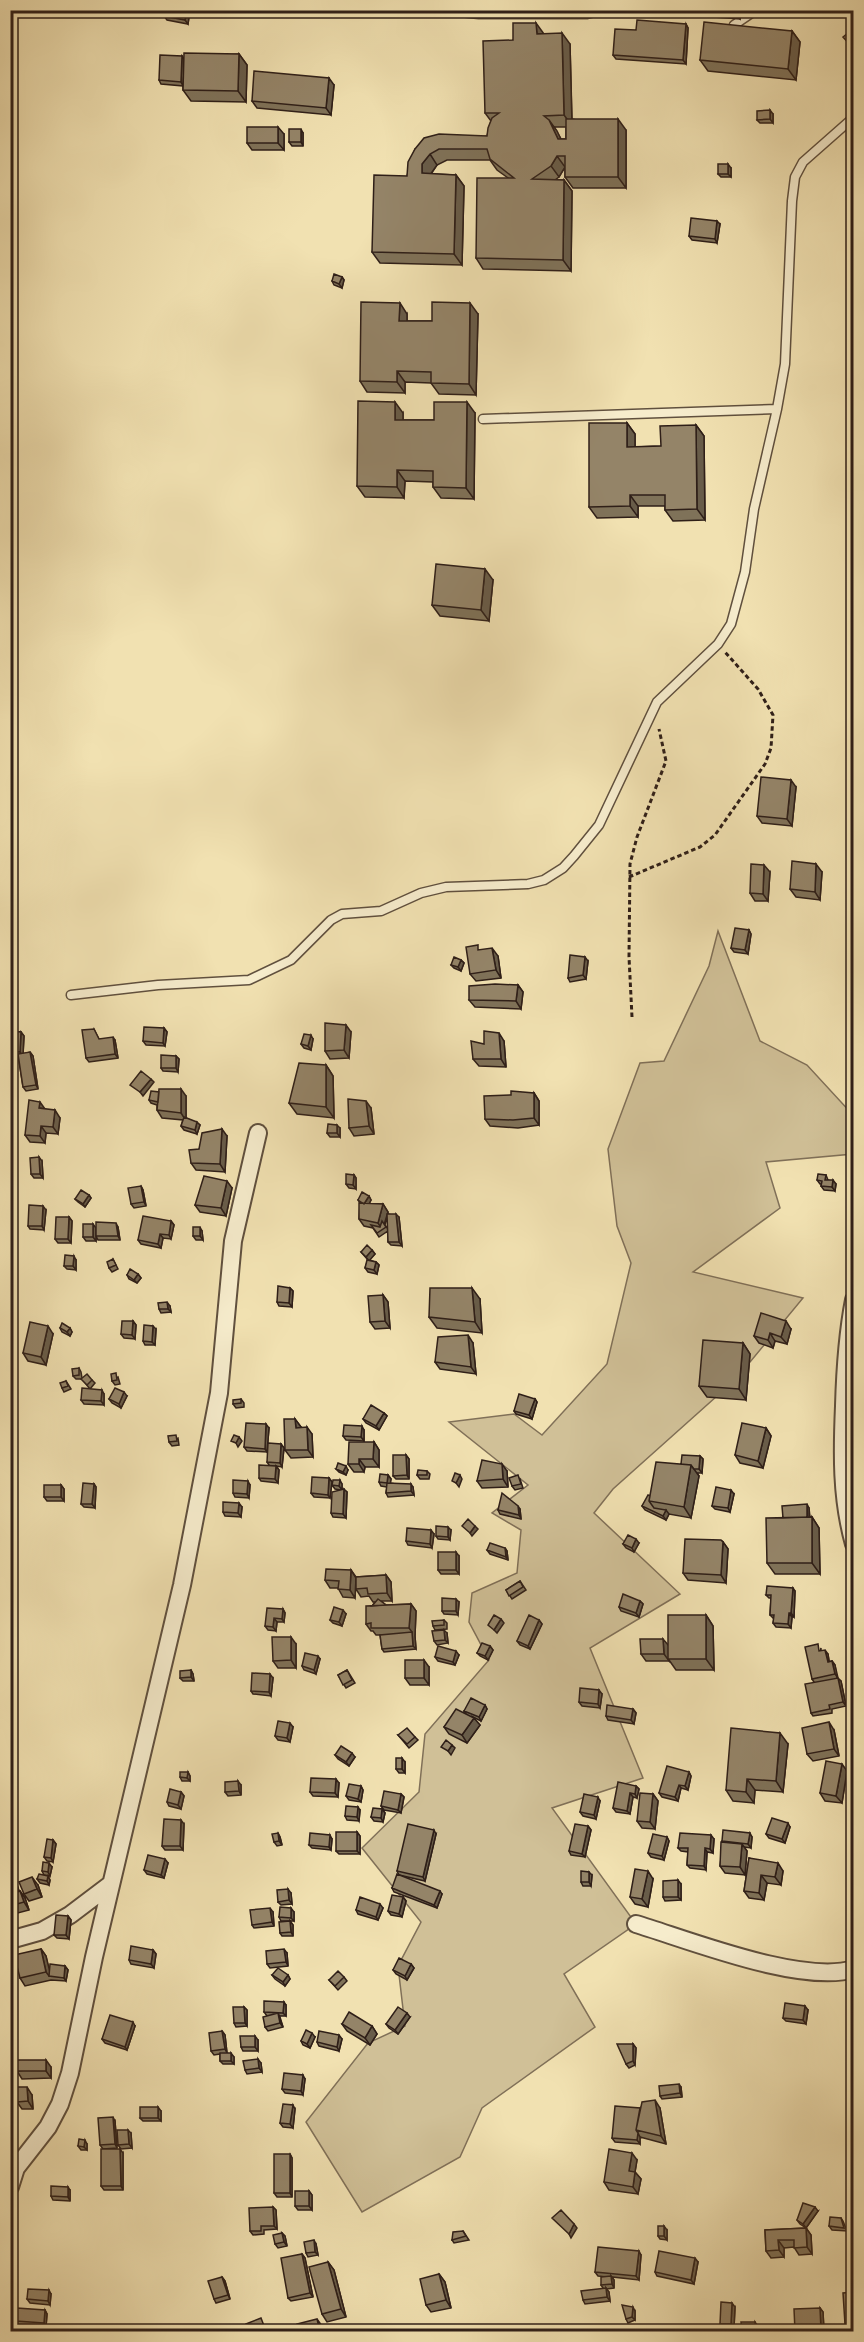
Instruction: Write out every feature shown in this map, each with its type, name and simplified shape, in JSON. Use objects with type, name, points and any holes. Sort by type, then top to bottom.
[{"type":"street","points":[[10,2187],[16,2168],[48,2127],[60,2104],[70,2073],[111,1884],[182,1585],[219,1393],[233,1241],[258,1133]]},
{"type":"street","points":[[854,1300],[846,1339],[843,1493],[854,1544]]},
{"type":"street","points":[[10,1940],[42,1931],[70,1915],[111,1884]]},
{"type":"street","points":[[636,1924],[769,1965],[839,1974],[854,1969]]},
{"type":"lane","points":[[441,10],[479,14],[587,14],[602,10]]},
{"type":"lane","points":[[734,25],[756,10]]},
{"type":"lane","points":[[71,995],[158,985],[249,980],[291,960],[331,920],[342,914],[381,911],[421,892],[446,887],[528,884],[544,880],[563,868],[599,825],[657,702],[718,644],[731,624],[745,572],[754,509],[777,409],[784,364],[795,177],[803,162],[854,117]]},
{"type":"lane","points":[[483,419],[777,409]]},
{"type":"path","points":[[629,877],[700,848],[715,835],[765,764],[771,748],[773,715],[758,689],[718,644]]},
{"type":"path","points":[[632,1017],[629,957],[630,864],[637,837],[666,761],[653,710]]},
{"type":"shaded area","points":[[718,931],[760,1041],[807,1065],[853,1115],[853,1154],[766,1162],[780,1208],[693,1272],[803,1298],[736,1379],[613,1489],[594,1513],[680,1594],[590,1648],[643,1778],[552,1808],[636,1924],[564,1974],[595,2027],[482,2108],[460,2157],[362,2212],[306,2122],[368,2043],[405,2026],[398,1966],[421,1922],[362,1848],[419,1792],[425,1734],[489,1660],[469,1622],[472,1593],[517,1573],[521,1530],[492,1513],[528,1485],[449,1422],[514,1414],[542,1435],[607,1364],[631,1263],[617,1226],[608,1149],[640,1063],[664,1061],[709,966]]},
{"type":"building","points":[[165,10],[187,10],[185,20],[164,16]]},
{"type":"building","points":[[698,10],[738,10],[737,16],[698,13]]},
{"type":"building","points":[[637,20],[686,24],[683,60],[613,55],[615,29],[636,30]]},
{"type":"building","points":[[704,22],[792,31],[788,69],[700,60]]},
{"type":"building","points":[[513,23],[536,23],[537,34],[562,33],[564,115],[544,116],[549,120],[558,139],[566,139],[566,119],[618,119],[618,177],[565,177],[565,156],[557,156],[551,166],[532,179],[564,180],[563,260],[476,258],[477,178],[514,178],[490,159],[487,149],[439,149],[430,154],[422,164],[422,173],[456,175],[454,254],[372,252],[374,175],[407,176],[408,162],[424,138],[439,134],[487,136],[492,118],[499,113],[485,113],[483,41],[513,40]]},
{"type":"building","points":[[854,28],[854,49],[843,37]]},
{"type":"building","points":[[184,53],[239,54],[238,91],[183,90]]},
{"type":"building","points":[[160,55],[182,56],[181,82],[159,80]]},
{"type":"building","points":[[254,71],[329,78],[326,108],[252,101]]},
{"type":"building","points":[[770,110],[770,119],[757,120],[757,111]]},
{"type":"building","points":[[247,127],[278,127],[278,143],[247,143]]},
{"type":"building","points":[[289,129],[301,129],[301,142],[289,142]]},
{"type":"building","points":[[718,164],[728,164],[728,174],[718,174]]},
{"type":"building","points":[[691,218],[717,221],[715,239],[689,236]]},
{"type":"building","points":[[334,274],[342,277],[339,284],[332,281]]},
{"type":"building","points":[[361,302],[400,303],[399,321],[432,321],[432,302],[470,303],[469,384],[431,383],[431,372],[397,371],[397,382],[360,381]]},
{"type":"building","points":[[358,401],[395,402],[395,420],[434,420],[434,402],[467,402],[466,488],[433,487],[433,471],[397,470],[397,487],[357,486]]},
{"type":"building","points":[[589,423],[627,423],[627,447],[661,446],[660,426],[696,425],[697,509],[665,510],[665,495],[630,495],[630,506],[589,507]]},
{"type":"building","points":[[436,564],[485,569],[481,610],[432,605]]},
{"type":"building","points":[[761,777],[791,780],[787,819],[757,816]]},
{"type":"building","points":[[792,861],[816,864],[815,892],[790,889]]},
{"type":"building","points":[[751,864],[764,865],[763,894],[750,893]]},
{"type":"building","points":[[735,928],[749,930],[745,950],[731,948]]},
{"type":"building","points":[[478,945],[478,950],[492,948],[496,970],[470,974],[466,947]]},
{"type":"building","points":[[570,955],[585,957],[583,975],[568,978]]},
{"type":"building","points":[[454,957],[461,960],[458,967],[451,965]]},
{"type":"building","points":[[518,985],[516,1001],[469,1000],[469,986]]},
{"type":"building","points":[[325,1023],[346,1025],[344,1050],[325,1051]]},
{"type":"building","points":[[144,1027],[164,1028],[163,1043],[143,1041]]},
{"type":"building","points":[[94,1029],[99,1039],[113,1037],[115,1054],[86,1058],[82,1030]]},
{"type":"building","points":[[11,1031],[21,1032],[20,1052],[10,1051]]},
{"type":"building","points":[[484,1031],[499,1033],[501,1059],[473,1059],[471,1041],[484,1044]]},
{"type":"building","points":[[304,1034],[311,1035],[308,1046],[301,1044]]},
{"type":"building","points":[[30,1052],[36,1085],[23,1087],[18,1054]]},
{"type":"building","points":[[161,1055],[176,1056],[176,1068],[161,1068]]},
{"type":"building","points":[[299,1063],[326,1065],[326,1107],[289,1103]]},
{"type":"building","points":[[141,1071],[151,1079],[140,1092],[130,1085]]},
{"type":"building","points":[[159,1089],[181,1089],[181,1113],[157,1110]]},
{"type":"building","points":[[151,1091],[159,1092],[158,1102],[149,1100]]},
{"type":"building","points":[[511,1091],[534,1093],[534,1118],[485,1119],[484,1096],[511,1095]]},
{"type":"building","points":[[348,1099],[366,1101],[369,1126],[349,1128]]},
{"type":"building","points":[[29,1100],[40,1102],[39,1108],[55,1110],[53,1127],[41,1126],[40,1136],[25,1135]]},
{"type":"building","points":[[184,1117],[197,1122],[195,1130],[181,1126]]},
{"type":"building","points":[[328,1124],[337,1125],[337,1133],[327,1133]]},
{"type":"building","points":[[222,1129],[220,1164],[191,1163],[189,1150],[199,1149],[202,1133]]},
{"type":"building","points":[[39,1157],[40,1174],[31,1174],[30,1158]]},
{"type":"building","points":[[346,1174],[354,1175],[353,1185],[346,1184]]},
{"type":"building","points":[[818,1174],[826,1175],[825,1180],[833,1180],[832,1187],[821,1186],[822,1181],[817,1180]]},
{"type":"building","points":[[204,1176],[227,1181],[221,1208],[195,1205]]},
{"type":"building","points":[[141,1186],[144,1202],[131,1204],[128,1188]]},
{"type":"building","points":[[81,1190],[89,1195],[83,1204],[75,1199]]},
{"type":"building","points":[[362,1192],[369,1196],[364,1204],[358,1200]]},
{"type":"building","points":[[359,1203],[383,1204],[378,1223],[359,1219]]},
{"type":"building","points":[[29,1205],[43,1206],[42,1226],[28,1226]]},
{"type":"building","points":[[387,1214],[396,1214],[399,1242],[388,1242]]},
{"type":"building","points":[[143,1216],[171,1221],[169,1235],[160,1234],[158,1244],[138,1240]]},
{"type":"building","points":[[56,1217],[69,1217],[68,1239],[55,1239]]},
{"type":"building","points":[[382,1221],[386,1227],[377,1233],[371,1225],[380,1227]]},
{"type":"building","points":[[96,1222],[116,1223],[118,1236],[96,1236]]},
{"type":"building","points":[[83,1224],[93,1224],[93,1237],[83,1237]]},
{"type":"building","points":[[193,1227],[200,1227],[200,1236],[193,1236]]},
{"type":"building","points":[[367,1245],[372,1250],[366,1257],[361,1252]]},
{"type":"building","points":[[65,1255],[74,1256],[73,1266],[64,1266]]},
{"type":"building","points":[[113,1259],[116,1265],[109,1268],[107,1262]]},
{"type":"building","points":[[367,1260],[376,1262],[374,1270],[365,1268]]},
{"type":"building","points":[[130,1269],[138,1274],[134,1280],[127,1275]]},
{"type":"building","points":[[278,1286],[290,1288],[289,1303],[277,1302]]},
{"type":"building","points":[[430,1288],[472,1288],[475,1322],[429,1317]]},
{"type":"building","points":[[383,1295],[385,1321],[370,1322],[368,1296]]},
{"type":"building","points":[[167,1302],[168,1309],[159,1309],[158,1303]]},
{"type":"building","points":[[761,1313],[786,1321],[781,1337],[770,1333],[768,1340],[754,1336]]},
{"type":"building","points":[[122,1321],[133,1321],[132,1335],[121,1334]]},
{"type":"building","points":[[30,1322],[48,1326],[41,1357],[23,1353]]},
{"type":"building","points":[[62,1323],[70,1328],[67,1332],[60,1328]]},
{"type":"building","points":[[144,1325],[153,1326],[152,1342],[143,1341]]},
{"type":"building","points":[[468,1335],[471,1367],[435,1362],[438,1337]]},
{"type":"building","points":[[703,1340],[743,1343],[739,1389],[699,1386]]},
{"type":"building","points":[[79,1368],[79,1375],[73,1376],[72,1369]]},
{"type":"building","points":[[116,1373],[117,1380],[112,1381],[111,1374]]},
{"type":"building","points":[[87,1374],[92,1380],[87,1385],[81,1379]]},
{"type":"building","points":[[66,1381],[68,1386],[62,1388],[60,1383]]},
{"type":"building","points":[[82,1388],[102,1390],[101,1401],[81,1400]]},
{"type":"building","points":[[115,1388],[124,1392],[119,1404],[109,1399]]},
{"type":"building","points":[[519,1394],[535,1399],[529,1415],[514,1411]]},
{"type":"building","points":[[241,1399],[241,1403],[233,1404],[233,1400]]},
{"type":"building","points":[[371,1405],[384,1413],[376,1426],[363,1419]]},
{"type":"building","points":[[284,1419],[295,1419],[296,1428],[307,1427],[308,1450],[285,1450]]},
{"type":"building","points":[[246,1423],[266,1424],[265,1449],[244,1447]]},
{"type":"building","points":[[742,1423],[766,1428],[758,1461],[735,1455]]},
{"type":"building","points":[[344,1425],[362,1426],[361,1437],[343,1436]]},
{"type":"building","points":[[176,1435],[177,1441],[169,1442],[168,1436]]},
{"type":"building","points":[[234,1435],[239,1437],[236,1443],[231,1441]]},
{"type":"building","points":[[349,1442],[374,1442],[373,1459],[359,1459],[359,1464],[348,1464]]},
{"type":"building","points":[[268,1443],[281,1444],[280,1463],[267,1462]]},
{"type":"building","points":[[393,1455],[406,1455],[407,1475],[393,1476]]},
{"type":"building","points":[[682,1455],[700,1456],[699,1469],[681,1464]]},
{"type":"building","points":[[482,1460],[502,1464],[503,1479],[477,1481]]},
{"type":"building","points":[[656,1462],[691,1465],[684,1507],[649,1501]]},
{"type":"building","points":[[338,1463],[346,1466],[343,1472],[336,1469]]},
{"type":"building","points":[[259,1465],[276,1466],[275,1479],[259,1478]]},
{"type":"building","points":[[418,1470],[427,1471],[427,1475],[417,1475]]},
{"type":"building","points":[[455,1473],[460,1475],[456,1483],[452,1481]]},
{"type":"building","points":[[380,1474],[388,1475],[387,1483],[379,1482]]},
{"type":"building","points":[[518,1475],[521,1484],[512,1486],[509,1478]]},
{"type":"building","points":[[312,1477],[329,1478],[328,1495],[311,1493]]},
{"type":"building","points":[[233,1480],[248,1481],[247,1494],[233,1493]]},
{"type":"building","points":[[333,1480],[340,1480],[339,1486],[332,1485]]},
{"type":"building","points":[[83,1483],[94,1484],[92,1504],[81,1504]]},
{"type":"building","points":[[387,1483],[411,1484],[411,1491],[386,1493]]},
{"type":"building","points":[[44,1485],[61,1485],[61,1497],[44,1497]]},
{"type":"building","points":[[716,1487],[731,1490],[728,1508],[712,1506]]},
{"type":"building","points":[[344,1489],[343,1514],[331,1513],[332,1492]]},
{"type":"building","points":[[502,1493],[518,1506],[519,1515],[498,1510]]},
{"type":"building","points":[[648,1495],[654,1508],[666,1510],[663,1516],[642,1506]]},
{"type":"building","points":[[223,1502],[239,1503],[238,1513],[223,1512]]},
{"type":"building","points":[[807,1504],[807,1517],[783,1518],[782,1506]]},
{"type":"building","points":[[812,1517],[812,1563],[767,1563],[766,1518]]},
{"type":"building","points":[[468,1519],[475,1526],[470,1533],[462,1526]]},
{"type":"building","points":[[436,1526],[448,1527],[448,1537],[436,1536]]},
{"type":"building","points":[[407,1528],[431,1530],[430,1544],[406,1541]]},
{"type":"building","points":[[628,1535],[636,1539],[632,1548],[623,1544]]},
{"type":"building","points":[[685,1539],[721,1540],[723,1542],[721,1575],[683,1573]]},
{"type":"building","points":[[490,1543],[505,1548],[506,1557],[487,1550]]},
{"type":"building","points":[[438,1552],[456,1552],[456,1570],[438,1570]]},
{"type":"building","points":[[326,1569],[351,1570],[350,1590],[338,1589],[339,1581],[325,1580]]},
{"type":"building","points":[[386,1575],[387,1593],[368,1594],[367,1588],[356,1589],[356,1577]]},
{"type":"building","points":[[520,1581],[523,1587],[509,1596],[506,1590]]},
{"type":"building","points":[[767,1586],[793,1588],[788,1624],[773,1623],[774,1615],[770,1615],[771,1595],[766,1595]]},
{"type":"building","points":[[623,1594],[640,1601],[636,1613],[619,1607]]},
{"type":"building","points":[[442,1598],[456,1599],[456,1611],[442,1611]]},
{"type":"building","points":[[378,1599],[386,1605],[372,1606]]},
{"type":"building","points":[[411,1604],[409,1628],[371,1628],[371,1623],[366,1624],[366,1606]]},
{"type":"building","points":[[334,1607],[343,1610],[339,1622],[330,1620]]},
{"type":"building","points":[[267,1608],[283,1609],[282,1619],[274,1618],[273,1627],[265,1626]]},
{"type":"building","points":[[494,1615],[501,1619],[494,1630],[488,1625]]},
{"type":"building","points":[[529,1615],[539,1620],[528,1646],[517,1641]]},
{"type":"building","points":[[668,1615],[706,1615],[706,1659],[668,1659]]},
{"type":"building","points":[[444,1620],[444,1625],[433,1626],[432,1621]]},
{"type":"building","points":[[444,1630],[445,1640],[434,1641],[432,1631]]},
{"type":"building","points":[[412,1632],[413,1646],[382,1649],[380,1635]]},
{"type":"building","points":[[272,1637],[291,1637],[291,1660],[273,1661]]},
{"type":"building","points":[[640,1639],[663,1639],[664,1654],[641,1654]]},
{"type":"building","points":[[482,1643],[490,1646],[485,1656],[477,1653]]},
{"type":"building","points":[[818,1644],[819,1651],[825,1650],[828,1662],[832,1661],[835,1674],[812,1679],[805,1647]]},
{"type":"building","points":[[438,1646],[456,1651],[453,1662],[435,1657]]},
{"type":"building","points":[[305,1653],[318,1656],[314,1670],[302,1666]]},
{"type":"building","points":[[405,1660],[424,1660],[424,1678],[405,1678]]},
{"type":"building","points":[[191,1670],[191,1677],[180,1678],[180,1671]]},
{"type":"building","points":[[347,1670],[352,1680],[343,1685],[338,1675]]},
{"type":"building","points":[[252,1673],[270,1674],[269,1692],[251,1691]]},
{"type":"building","points":[[838,1678],[843,1702],[829,1705],[830,1709],[811,1713],[805,1684]]},
{"type":"building","points":[[580,1688],[599,1690],[598,1704],[579,1702]]},
{"type":"building","points":[[471,1698],[485,1705],[479,1717],[464,1711]]},
{"type":"building","points":[[607,1705],[633,1709],[631,1720],[606,1716]]},
{"type":"building","points":[[456,1709],[474,1718],[462,1735],[444,1727]]},
{"type":"building","points":[[278,1721],[290,1723],[287,1738],[275,1736]]},
{"type":"building","points":[[829,1722],[834,1749],[807,1754],[802,1728]]},
{"type":"building","points":[[407,1728],[415,1737],[407,1744],[398,1735]]},
{"type":"building","points":[[731,1728],[780,1733],[776,1781],[747,1779],[746,1792],[726,1790]]},
{"type":"building","points":[[446,1740],[452,1745],[448,1751],[441,1747]]},
{"type":"building","points":[[341,1746],[352,1753],[346,1762],[335,1755]]},
{"type":"building","points":[[396,1758],[402,1758],[402,1769],[396,1769]]},
{"type":"building","points":[[826,1761],[842,1764],[836,1796],[820,1793]]},
{"type":"building","points":[[667,1766],[689,1772],[685,1786],[679,1785],[675,1797],[659,1793]]},
{"type":"building","points":[[180,1772],[188,1772],[187,1778],[180,1777]]},
{"type":"building","points":[[311,1778],[336,1779],[335,1793],[310,1792]]},
{"type":"building","points":[[238,1781],[239,1791],[225,1792],[225,1782]]},
{"type":"building","points":[[618,1782],[636,1786],[635,1794],[630,1793],[627,1811],[613,1808]]},
{"type":"building","points":[[349,1784],[361,1786],[358,1799],[346,1796]]},
{"type":"building","points":[[170,1789],[181,1792],[178,1805],[167,1802]]},
{"type":"building","points":[[384,1791],[401,1794],[398,1810],[381,1806]]},
{"type":"building","points":[[640,1793],[653,1794],[650,1822],[637,1821]]},
{"type":"building","points":[[584,1794],[598,1797],[594,1815],[580,1812]]},
{"type":"building","points":[[346,1806],[358,1807],[357,1817],[345,1816]]},
{"type":"building","points":[[373,1808],[382,1809],[381,1818],[371,1817]]},
{"type":"building","points":[[772,1818],[788,1823],[782,1839],[766,1834]]},
{"type":"building","points":[[164,1819],[181,1820],[180,1846],[162,1846]]},
{"type":"building","points":[[408,1824],[434,1830],[423,1877],[397,1871]]},
{"type":"building","points":[[575,1824],[588,1826],[582,1854],[569,1851]]},
{"type":"building","points":[[723,1830],[750,1833],[748,1844],[722,1841]]},
{"type":"building","points":[[336,1832],[357,1832],[357,1851],[336,1851]]},
{"type":"building","points":[[278,1833],[279,1841],[274,1842],[272,1834]]},
{"type":"building","points":[[310,1833],[330,1835],[329,1847],[309,1845]]},
{"type":"building","points":[[680,1833],[711,1835],[710,1849],[705,1848],[704,1866],[687,1865],[688,1848],[678,1848]]},
{"type":"building","points":[[653,1834],[667,1837],[662,1856],[648,1853]]},
{"type":"building","points":[[47,1839],[53,1840],[51,1858],[44,1857]]},
{"type":"building","points":[[721,1842],[742,1844],[740,1867],[720,1866]]},
{"type":"building","points":[[148,1855],[165,1859],[161,1875],[144,1870]]},
{"type":"building","points":[[749,1858],[778,1863],[775,1877],[761,1875],[759,1893],[744,1891]]},
{"type":"building","points":[[43,1862],[49,1863],[48,1872],[42,1871]]},
{"type":"building","points":[[635,1869],[648,1871],[642,1899],[630,1897]]},
{"type":"building","points":[[581,1871],[589,1872],[589,1882],[581,1882]]},
{"type":"building","points":[[39,1874],[48,1876],[47,1881],[37,1879]]},
{"type":"building","points":[[397,1874],[440,1891],[434,1905],[392,1888]]},
{"type":"building","points":[[32,1877],[37,1889],[24,1894],[19,1882]]},
{"type":"building","points":[[10,1878],[17,1892],[20,1891],[24,1902],[10,1906]]},
{"type":"building","points":[[678,1880],[678,1897],[663,1897],[663,1881]]},
{"type":"building","points":[[288,1889],[289,1900],[278,1902],[277,1890]]},
{"type":"building","points":[[392,1895],[403,1897],[399,1914],[388,1911]]},
{"type":"building","points":[[360,1897],[380,1904],[376,1917],[356,1910]]},
{"type":"building","points":[[280,1907],[291,1908],[291,1918],[279,1917]]},
{"type":"building","points":[[270,1908],[272,1922],[252,1925],[250,1910]]},
{"type":"building","points":[[56,1915],[68,1916],[66,1935],[54,1935]]},
{"type":"building","points":[[290,1921],[291,1932],[280,1933],[279,1922]]},
{"type":"building","points":[[131,1946],[153,1950],[151,1964],[129,1960]]},
{"type":"building","points":[[41,1949],[46,1972],[20,1978],[14,1955]]},
{"type":"building","points":[[284,1949],[286,1962],[267,1964],[266,1951]]},
{"type":"building","points":[[399,1958],[411,1964],[405,1976],[393,1970]]},
{"type":"building","points":[[50,1964],[65,1966],[64,1978],[49,1976]]},
{"type":"building","points":[[278,1968],[288,1975],[283,1982],[272,1975]]},
{"type":"building","points":[[338,1971],[344,1977],[335,1986],[329,1980]]},
{"type":"building","points":[[264,2001],[284,2002],[283,2013],[264,2012]]},
{"type":"building","points":[[785,2003],[805,2006],[803,2020],[783,2018]]},
{"type":"building","points":[[233,2007],[244,2007],[245,2023],[234,2023]]},
{"type":"building","points":[[398,2007],[407,2013],[395,2030],[386,2024]]},
{"type":"building","points":[[349,2012],[372,2026],[365,2038],[342,2024]]},
{"type":"building","points":[[278,2013],[280,2023],[265,2027],[263,2017]]},
{"type":"building","points":[[110,2015],[133,2022],[125,2047],[102,2039]]},
{"type":"building","points":[[306,2030],[312,2033],[307,2044],[301,2041]]},
{"type":"building","points":[[222,2031],[225,2049],[211,2051],[209,2033]]},
{"type":"building","points":[[319,2031],[339,2035],[337,2047],[317,2042]]},
{"type":"building","points":[[240,2036],[255,2036],[255,2047],[241,2047]]},
{"type":"building","points":[[617,2044],[633,2044],[633,2061],[626,2064]]},
{"type":"building","points":[[220,2053],[231,2053],[231,2061],[220,2061]]},
{"type":"building","points":[[258,2059],[259,2068],[245,2070],[243,2061]]},
{"type":"building","points":[[16,2060],[46,2060],[46,2071],[17,2071]]},
{"type":"building","points":[[284,2073],[303,2075],[301,2091],[282,2089]]},
{"type":"building","points":[[679,2084],[680,2093],[660,2096],[659,2086]]},
{"type":"building","points":[[16,2087],[27,2087],[28,2101],[17,2102]]},
{"type":"building","points":[[655,2100],[661,2136],[636,2130],[642,2102]]},
{"type":"building","points":[[283,2104],[293,2105],[290,2124],[280,2123]]},
{"type":"building","points":[[615,2106],[640,2108],[636,2130],[637,2140],[612,2138]]},
{"type":"building","points":[[140,2107],[158,2107],[158,2118],[140,2118]]},
{"type":"building","points":[[113,2117],[115,2144],[100,2145],[98,2118]]},
{"type":"building","points":[[117,2130],[128,2130],[129,2144],[118,2145]]},
{"type":"building","points":[[79,2139],[85,2140],[84,2147],[78,2146]]},
{"type":"building","points":[[101,2149],[120,2149],[121,2186],[101,2186]]},
{"type":"building","points":[[609,2149],[632,2153],[629,2171],[635,2172],[633,2187],[604,2182]]},
{"type":"building","points":[[274,2154],[290,2154],[290,2193],[274,2193]]},
{"type":"building","points":[[51,2186],[68,2187],[68,2197],[51,2196]]},
{"type":"building","points":[[295,2191],[309,2191],[309,2206],[295,2206]]},
{"type":"building","points":[[803,2203],[815,2207],[803,2224],[797,2220]]},
{"type":"building","points":[[273,2207],[274,2226],[261,2226],[261,2231],[250,2231],[249,2208]]},
{"type":"building","points":[[561,2210],[574,2224],[569,2234],[552,2218]]},
{"type":"building","points":[[830,2217],[841,2218],[844,2228],[829,2226]]},
{"type":"building","points":[[854,2222],[854,2231],[848,2231],[849,2224]]},
{"type":"building","points":[[658,2226],[664,2226],[664,2236],[658,2236]]},
{"type":"building","points":[[806,2228],[807,2247],[794,2248],[794,2240],[778,2240],[779,2250],[766,2251],[765,2230]]},
{"type":"building","points":[[463,2231],[466,2236],[452,2240],[453,2232]]},
{"type":"building","points":[[282,2233],[284,2242],[275,2244],[273,2235]]},
{"type":"building","points":[[314,2240],[315,2252],[306,2253],[304,2242]]},
{"type":"building","points":[[598,2247],[639,2251],[636,2276],[595,2272]]},
{"type":"building","points":[[659,2251],[695,2258],[691,2280],[655,2272]]},
{"type":"building","points":[[302,2254],[310,2293],[288,2298],[281,2258]]},
{"type":"building","points":[[328,2262],[341,2309],[322,2314],[309,2267]]},
{"type":"building","points":[[439,2274],[446,2300],[426,2305],[420,2279]]},
{"type":"building","points":[[611,2276],[612,2284],[601,2285],[601,2277]]},
{"type":"building","points":[[222,2277],[228,2295],[214,2299],[208,2281]]},
{"type":"building","points":[[606,2288],[607,2297],[583,2300],[581,2291]]},
{"type":"building","points":[[28,2289],[49,2290],[48,2301],[27,2299]]},
{"type":"building","points":[[854,2292],[854,2324],[845,2324],[843,2293]]},
{"type":"building","points":[[721,2302],[732,2303],[731,2324],[720,2324]]},
{"type":"building","points":[[622,2305],[633,2307],[632,2317],[626,2319]]},
{"type":"building","points":[[17,2308],[45,2310],[44,2323],[16,2321]]},
{"type":"building","points":[[820,2308],[821,2330],[795,2331],[794,2309]]},
{"type":"building","points":[[261,2318],[266,2331],[249,2331],[246,2324]]},
{"type":"building","points":[[317,2319],[320,2331],[299,2331],[297,2324]]},
{"type":"building","points":[[741,2322],[755,2322],[755,2331],[742,2331]]}]
